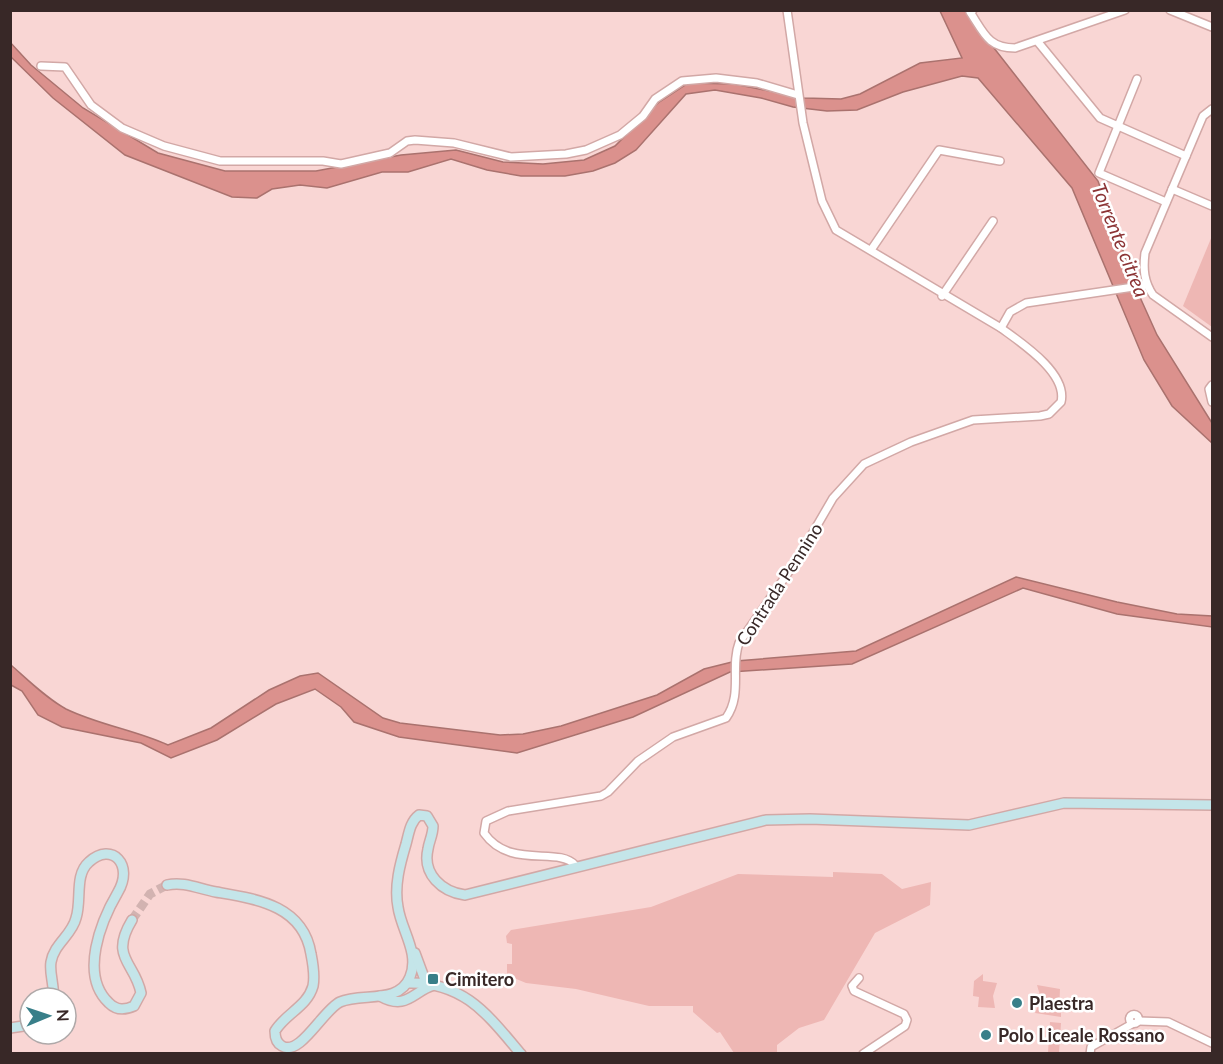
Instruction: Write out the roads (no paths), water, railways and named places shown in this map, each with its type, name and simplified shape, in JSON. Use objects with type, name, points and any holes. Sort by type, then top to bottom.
[{"type":"main road","points":[[420,987],[410,945],[397,906],[397,886],[410,828],[419,815],[427,816],[433,826],[427,852],[433,877],[446,890],[465,895],[766,820],[810,819],[969,825],[1064,803],[1212,805]]},
{"type":"main road","points":[[53,986],[52,960],[76,921],[82,870],[96,857],[112,855],[125,870],[124,880],[102,926],[95,968],[96,982],[103,996],[113,1006],[120,1009],[134,1006],[141,993],[123,954],[123,940],[132,920]]},
{"type":"main road","points":[[167,885],[187,884],[214,892],[249,896],[290,917],[302,928],[310,950],[314,982],[304,1002],[275,1031],[275,1039],[283,1047],[299,1044],[337,1003],[354,998],[393,993],[406,983],[413,964],[410,945]]},
{"type":"main road","points":[[406,983],[420,987],[434,986],[460,996],[485,1011],[521,1053]]},
{"type":"main road","points":[[380,996],[391,1001],[420,987]]},
{"type":"street","name":"Contrada Pennino","points":[[575,865],[565,858],[532,857],[496,846],[484,833],[486,821],[508,811],[593,799],[608,792],[638,761],[673,736],[726,717],[734,699],[736,673],[734,659],[739,643],[797,560],[833,498],[864,464],[911,442],[973,420],[1049,414],[1057,407],[1062,397],[1056,379],[1038,355],[1001,328],[942,296],[872,250],[836,230],[829,219],[800,109],[787,10]]},
{"type":"street","points":[[971,11],[991,42],[1000,48],[1015,48],[1038,42],[1109,13],[1125,10]]},
{"type":"street","points":[[1170,10],[1212,27]]},
{"type":"street","points":[[1038,42],[1100,118],[1186,156]]},
{"type":"street","points":[[40,66],[65,67],[91,105],[122,128],[164,146],[220,161],[323,161],[341,164],[390,153],[407,141],[415,140],[454,142],[512,157],[566,154],[586,150],[620,135],[643,116],[656,99],[682,81],[726,80],[757,83],[798,95]]},
{"type":"street","points":[[1137,79],[1100,168],[1101,176],[1166,202]]},
{"type":"street","points":[[1212,109],[1203,116],[1145,253],[1143,264],[1147,285],[1163,303],[1212,337]]},
{"type":"street","points":[[872,250],[939,150],[1000,161]]},
{"type":"street","points":[[1172,189],[1212,206]]},
{"type":"street","points":[[942,296],[993,221]]},
{"type":"street","points":[[1001,328],[1010,312],[1026,303],[1147,285]]},
{"type":"street","points":[[1212,385],[1209,389],[1212,402]]},
{"type":"street","points":[[859,978],[852,986],[854,991],[904,1014],[907,1020],[905,1026],[863,1053]]},
{"type":"street","points":[[1090,1053],[1091,1047],[1136,1022],[1168,1022],[1212,1043]]},
{"type":"tunnel","points":[[132,920],[150,894],[167,885]]},
{"type":"place","name":"Cimitero","points":[[433,979]]},
{"type":"place","name":"Plaestra","points":[[1017,1003]]},
{"type":"place","name":"Polo Liceale Rossano","points":[[986,1035]]},
{"type":"water label","name":"Torrente citrea","points":[[1121,240]]}]
